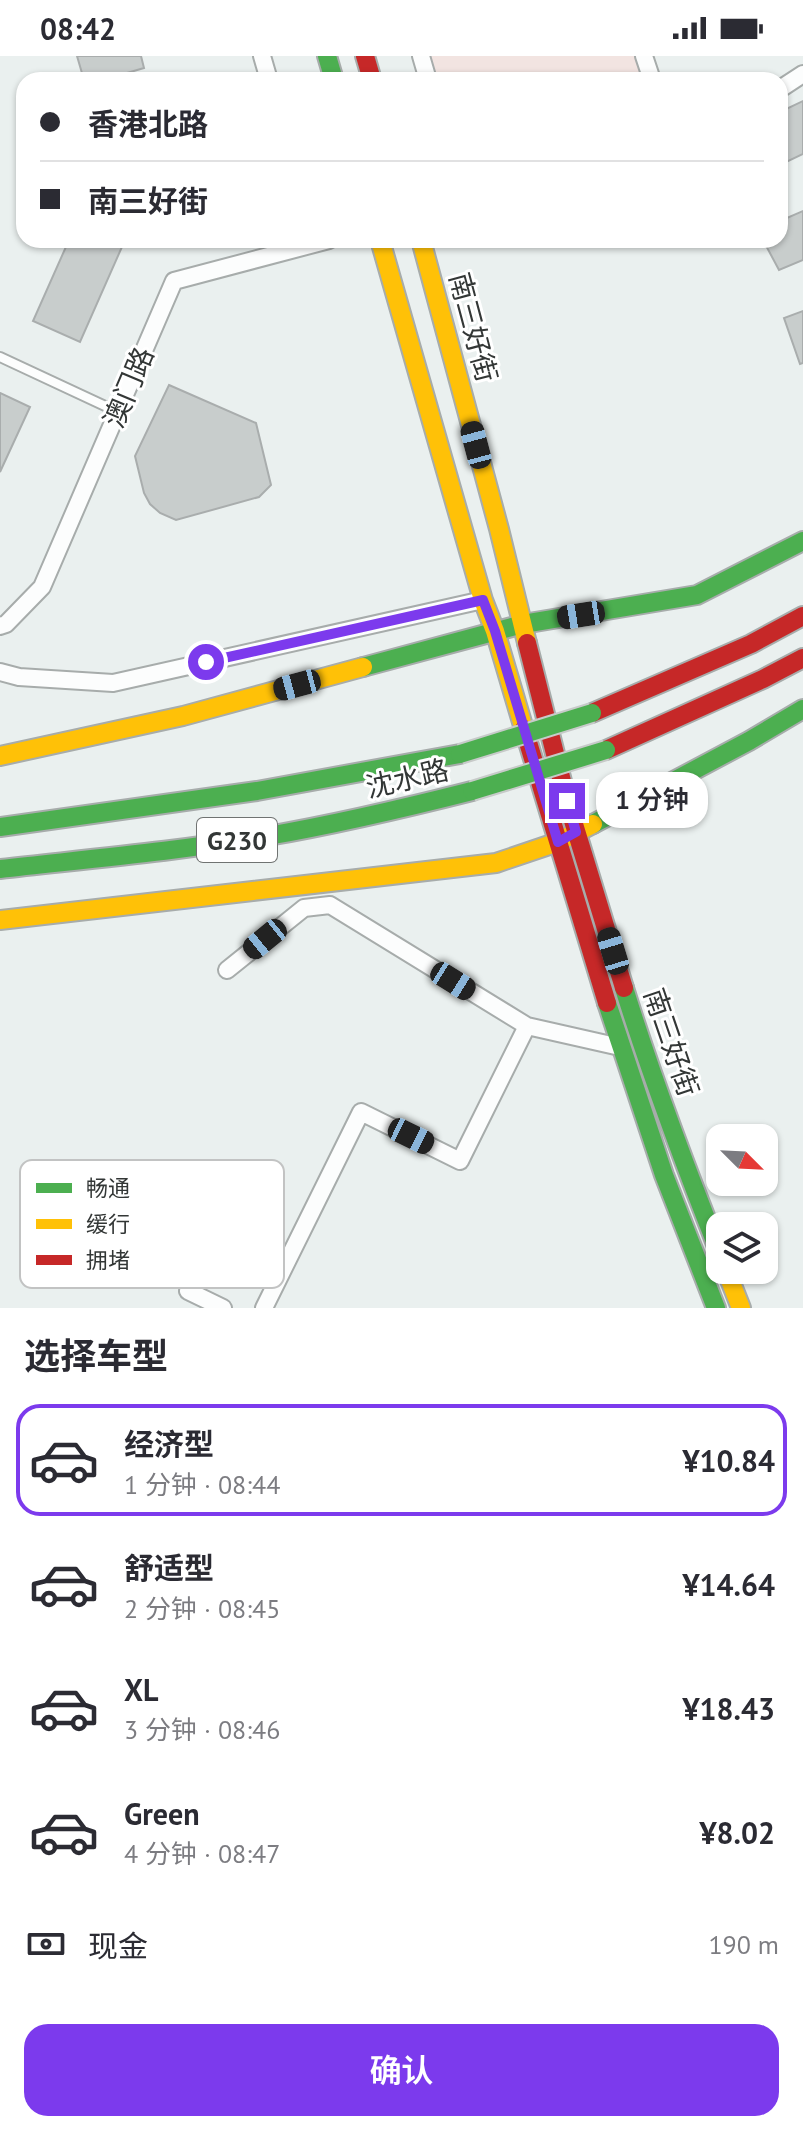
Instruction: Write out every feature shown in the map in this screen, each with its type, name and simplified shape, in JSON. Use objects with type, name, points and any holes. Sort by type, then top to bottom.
[{"type":"main road","points":[[382,248],[483,600],[620,1047],[664,1175],[716,1308]]},
{"type":"main road","name":"南三好街","points":[[423,248],[576,832],[640,1040],[706,1219]]},
{"type":"main road","points":[[0,756],[183,716],[523,624],[697,595],[803,541]]},
{"type":"main road","name":"沈水路","points":[[0,827],[257,791],[460,754],[592,713],[751,644],[803,616]]},
{"type":"main road","name":"沈水路","points":[[0,869],[269,835],[390,812],[472,791],[606,750],[803,658]]},
{"type":"main road","points":[[0,920],[496,863],[558,842],[803,709]]},
{"type":"main road","points":[[732,1284],[741,1308]]},
{"type":"street","name":"澳门路","points":[[0,626],[6,624],[42,587],[174,281],[295,248]]},
{"type":"street","points":[[0,672],[19,677],[113,683],[483,600]]},
{"type":"street","points":[[227,970],[304,908],[330,905],[527,1026],[620,1047]]},
{"type":"street","points":[[284,1268],[361,1112],[460,1161],[527,1026]]},
{"type":"street","points":[[264,1308],[274,1288]]},
{"type":"street","points":[[188,1291],[223,1308]]},
{"type":"lane","points":[[0,357],[118,412]]},
{"type":"shaded area","points":[[421,56],[644,56],[649,72],[426,72]]},
{"type":"building","points":[[77,56],[141,56],[144,68],[130,72],[82,72]]},
{"type":"building","points":[[803,101],[803,154],[788,161],[788,108]]},
{"type":"building","points":[[803,211],[803,260],[779,270],[767,248],[788,248],[788,218]]},
{"type":"building","points":[[65,248],[121,248],[80,342],[33,321]]},
{"type":"building","points":[[803,311],[803,363],[800,364],[784,318]]},
{"type":"building","points":[[169,385],[256,423],[271,485],[259,497],[176,520],[160,513],[150,504],[144,493],[135,456]]},
{"type":"building","points":[[0,393],[30,407],[0,472]]},
{"type":"traffic: fast","points":[[327,56],[332,72]]},
{"type":"traffic: fast","points":[[363,667],[523,624],[697,595],[803,541]]},
{"type":"traffic: fast","points":[[593,824],[803,709]]},
{"type":"traffic: fast","points":[[460,754],[592,713]]},
{"type":"traffic: fast","points":[[472,791],[606,750]]},
{"type":"traffic: fast","points":[[0,827],[257,791],[460,754]]},
{"type":"traffic: fast","points":[[0,869],[268,836],[472,791]]},
{"type":"traffic: fast","points":[[624,988],[669,1122],[706,1218]]},
{"type":"traffic: fast","points":[[607,1003],[664,1175],[716,1308]]},
{"type":"traffic: slow","points":[[382,248],[483,600],[524,729]]},
{"type":"traffic: slow","points":[[423,248],[527,643]]},
{"type":"traffic: slow","points":[[0,756],[183,716],[363,667]]},
{"type":"traffic: slow","points":[[0,920],[496,863],[558,842],[593,824]]},
{"type":"traffic: slow","points":[[732,1284],[741,1308]]},
{"type":"traffic: jam","points":[[365,56],[370,72]]},
{"type":"traffic: jam","points":[[592,713],[751,644],[803,616]]},
{"type":"traffic: jam","points":[[527,643],[567,801],[624,988]]},
{"type":"traffic: jam","points":[[606,750],[803,658]]},
{"type":"traffic: jam","points":[[524,729],[607,1003]]},
{"type":"route","points":[[206,662],[483,600],[558,842],[576,832],[567,801]]}]
